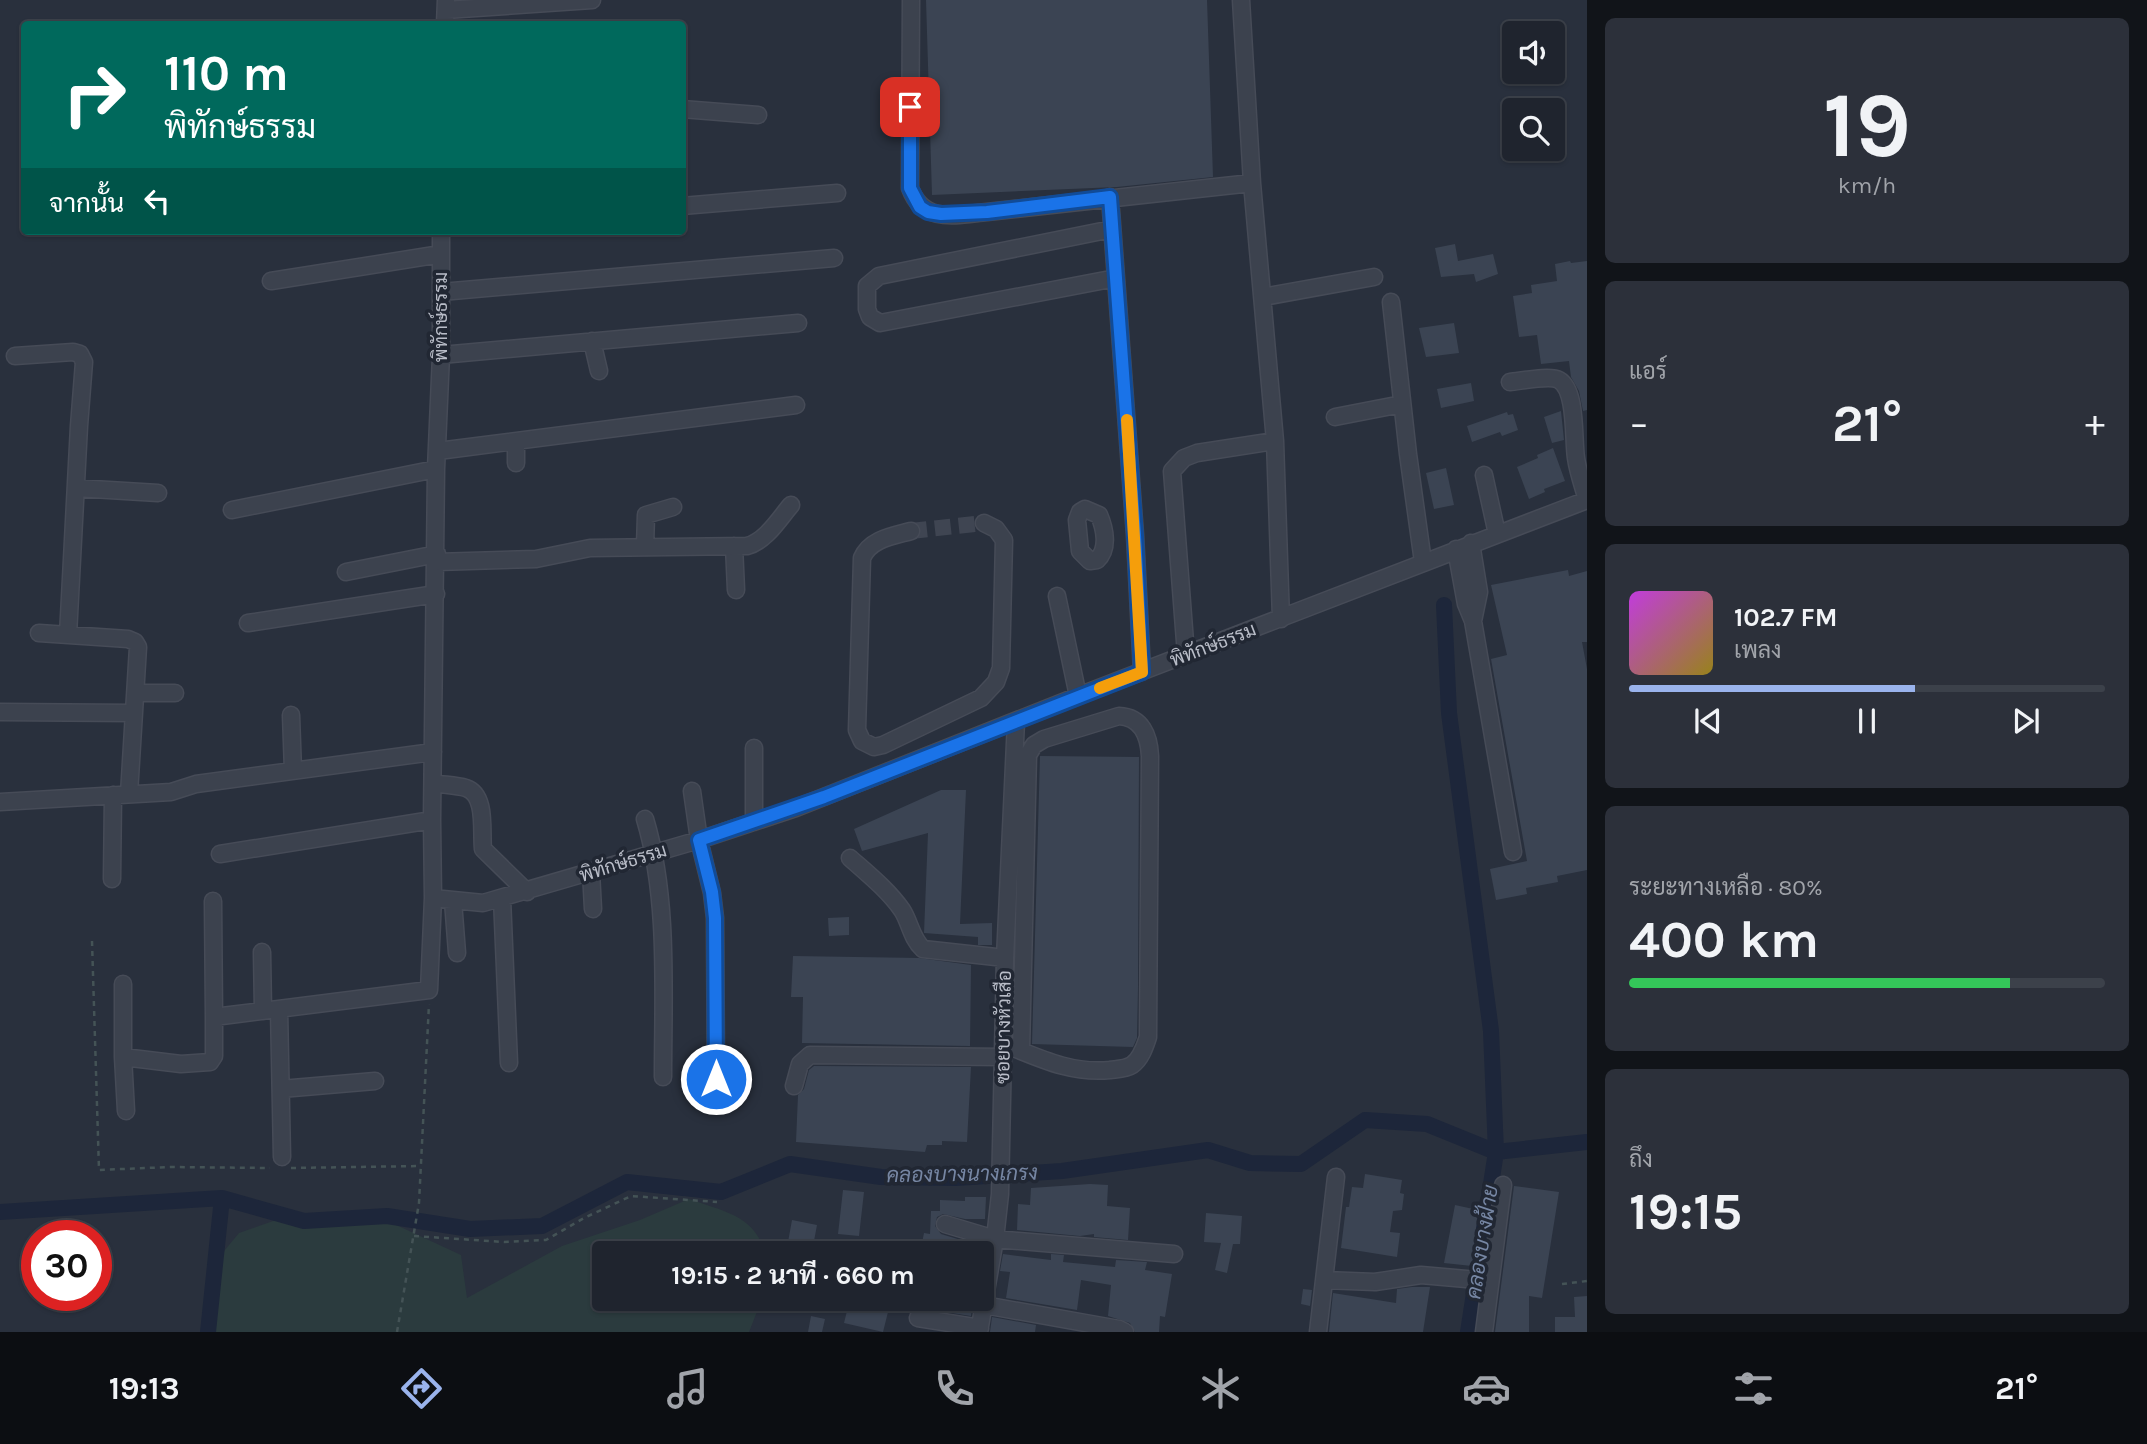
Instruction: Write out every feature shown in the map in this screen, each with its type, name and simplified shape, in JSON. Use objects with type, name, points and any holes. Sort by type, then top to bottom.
[{"type":"street","points":[[445,11],[592,0]]},
{"type":"street","points":[[911,0],[910,188],[920,207],[928,212],[957,214],[1252,183]]},
{"type":"street","points":[[1241,0],[1252,183],[1275,441],[1282,619]]},
{"type":"street","points":[[686,109],[758,115]]},
{"type":"street","points":[[686,206],[837,193]]},
{"type":"street","points":[[1110,197],[1135,535],[1142,672]]},
{"type":"street","points":[[1112,229],[879,276],[867,286],[867,309],[870,317],[880,323],[1116,278]]},
{"type":"street","name":"พิทักษ์ธรรม","points":[[441,235],[441,355],[436,469],[433,898],[483,903],[592,873],[796,808],[1463,546],[1587,500]]},
{"type":"street","points":[[271,281],[441,254]]},
{"type":"street","points":[[441,292],[834,258]]},
{"type":"street","points":[[1263,297],[1374,277]]},
{"type":"street","points":[[1391,302],[1423,562]]},
{"type":"street","points":[[441,355],[798,323]]},
{"type":"street","points":[[592,341],[598,371]]},
{"type":"street","points":[[15,356],[73,352],[80,354],[84,362],[68,635]]},
{"type":"street","points":[[1510,382],[1554,378],[1562,381],[1572,408],[1576,457],[1587,500]]},
{"type":"street","points":[[1335,417],[1402,404]]},
{"type":"street","points":[[438,451],[796,405]]},
{"type":"street","points":[[1186,655],[1172,471],[1184,458],[1197,453],[1275,441]]},
{"type":"street","points":[[516,442],[516,463]]},
{"type":"street","points":[[232,510],[436,469]]},
{"type":"street","points":[[1485,475],[1497,534]]},
{"type":"street","points":[[76,488],[158,494]]},
{"type":"street","points":[[346,572],[437,558],[536,559],[590,548],[734,546],[756,543],[791,505]]},
{"type":"street","points":[[645,547],[646,515],[673,507]]},
{"type":"street","points":[[911,531],[872,544],[865,550],[862,558],[857,730],[862,741],[874,747],[981,698],[996,682],[1001,668],[1004,540],[996,529],[984,523]]},
{"type":"street","points":[[1105,537],[1135,535]]},
{"type":"street","points":[[734,546],[736,590]]},
{"type":"street","points":[[1463,546],[1463,589],[1473,621],[1513,852]]},
{"type":"street","points":[[248,623],[436,594]]},
{"type":"street","points":[[1057,596],[1078,696]]},
{"type":"street","points":[[39,634],[128,639],[138,647],[134,713],[121,795],[112,879]]},
{"type":"street","points":[[136,693],[175,693]]},
{"type":"street","points":[[0,712],[134,713]]},
{"type":"street","points":[[291,715],[293,771]]},
{"type":"street","points":[[794,1086],[800,1064],[810,1055],[1021,1051],[1071,1069],[1110,1070],[1132,1065],[1139,1058],[1148,1037],[1150,756],[1146,731],[1128,716],[1119,716],[1044,738],[1034,745],[1028,755],[1021,1051]]},
{"type":"street","points":[[938,720],[947,748]]},
{"type":"street","name":"ซอยบางหัวเสือ","points":[[994,1245],[1002,1153],[1005,958],[1016,721]]},
{"type":"street","points":[[754,748],[754,822]]},
{"type":"street","points":[[0,802],[172,792],[196,784],[433,752]]},
{"type":"street","points":[[433,783],[466,788],[474,792],[480,807],[483,849],[527,892]]},
{"type":"street","points":[[692,791],[715,918],[716,1079]]},
{"type":"street","points":[[645,819],[655,853],[663,988],[663,1077]]},
{"type":"street","points":[[220,854],[432,820]]},
{"type":"street","points":[[850,858],[892,897],[904,912],[913,936],[923,949],[1005,958]]},
{"type":"street","points":[[592,873],[593,909]]},
{"type":"street","points":[[214,1017],[429,990],[433,898]]},
{"type":"street","points":[[502,898],[509,1063]]},
{"type":"street","points":[[124,1057],[181,1064],[210,1062],[214,1056],[213,901]]},
{"type":"street","points":[[453,901],[457,953]]},
{"type":"street","points":[[262,952],[281,1089],[279,1165]]},
{"type":"street","points":[[123,984],[126,1111]]},
{"type":"street","points":[[281,1089],[375,1081]]},
{"type":"street","points":[[1318,1332],[1336,1177]]},
{"type":"street","points":[[1484,1332],[1485,1280],[1503,1185]]},
{"type":"street","points":[[945,1224],[995,1239],[1174,1254]]},
{"type":"street","points":[[1324,1280],[1375,1282],[1421,1275],[1485,1280]]},
{"type":"street","points":[[994,1308],[1058,1326],[1119,1329],[1125,1332]]},
{"type":"street","name":"ซอยบางหัวเสือ","points":[[979,1330],[983,1311]]},
{"type":"street","points":[[918,1318],[979,1330]]},
{"type":"path","points":[[92,941],[99,1170],[279,1165],[421,1166]]},
{"type":"path","points":[[397,1332],[419,1203],[429,990]]},
{"type":"path","points":[[414,1236],[504,1242],[546,1240],[631,1196],[717,1202]]},
{"type":"path","points":[[1562,1284],[1587,1281]]},
{"type":"shaded area","points":[[689,1199],[736,1216],[754,1230],[760,1241],[592,1241],[592,1311],[757,1311],[749,1332],[214,1332],[215,1262],[239,1233],[276,1220],[328,1212],[379,1217],[461,1255],[467,1298],[562,1246],[640,1220]]},
{"type":"building","points":[[926,0],[1207,0],[1213,177],[1117,187],[932,195]]},
{"type":"building","points":[[1455,244],[1458,261],[1493,254],[1498,274],[1476,282],[1474,274],[1441,277],[1435,248]]},
{"type":"building","points":[[1587,261],[1587,410],[1583,411],[1579,391],[1571,377],[1569,361],[1541,364],[1537,335],[1519,337],[1513,296],[1532,293],[1531,285],[1557,281],[1555,264]]},
{"type":"building","points":[[1454,323],[1459,353],[1426,357],[1419,328]]},
{"type":"building","points":[[1471,383],[1474,401],[1441,408],[1437,389]]},
{"type":"building","points":[[1561,411],[1564,440],[1552,443],[1544,417]]},
{"type":"building","points":[[1507,412],[1508,415],[1513,414],[1518,430],[1502,436],[1500,432],[1472,442],[1467,426]]},
{"type":"building","points":[[1553,448],[1565,481],[1544,489],[1545,492],[1529,499],[1517,467]]},
{"type":"building","points":[[1446,468],[1454,505],[1434,509],[1426,473]]},
{"type":"building","points":[[1568,570],[1569,576],[1587,571],[1587,642],[1582,642],[1587,669],[1587,870],[1557,876],[1558,882],[1526,888],[1527,894],[1496,900],[1490,869],[1527,861],[1491,659],[1507,655],[1491,585]]},
{"type":"building","points":[[1040,756],[1139,757],[1137,1038],[1133,1047],[1032,1044]]},
{"type":"building","points":[[941,790],[966,790],[960,924],[992,923],[992,945],[978,945],[978,937],[924,933],[928,833],[862,851],[854,829]]},
{"type":"building","points":[[849,917],[849,935],[829,936],[828,918]]},
{"type":"building","points":[[793,956],[919,958],[971,965],[970,1046],[802,1043],[803,997],[791,997]]},
{"type":"building","points":[[814,1066],[971,1067],[967,1142],[942,1141],[942,1145],[927,1145],[925,1152],[796,1142],[798,1095],[804,1089],[809,1070]]},
{"type":"building","points":[[1365,1174],[1402,1180],[1402,1210],[1393,1211],[1390,1232],[1400,1233],[1397,1257],[1341,1248],[1346,1207],[1349,1207],[1352,1187],[1363,1188]]},
{"type":"building","points":[[1108,1185],[1107,1206],[1130,1208],[1128,1240],[1094,1237],[1094,1234],[1080,1236],[1017,1230],[1018,1204],[1030,1205],[1031,1188]]},
{"type":"building","points":[[1514,1186],[1559,1192],[1542,1298],[1529,1296],[1529,1332],[1495,1332]]},
{"type":"building","points":[[843,1190],[864,1192],[859,1236],[838,1234]]},
{"type":"building","points":[[965,1197],[986,1197],[985,1219],[965,1219],[943,1214],[937,1217],[935,1226],[941,1234],[964,1241],[922,1241],[924,1233],[930,1234],[931,1211],[940,1211],[940,1200],[965,1201]]},
{"type":"building","points":[[1455,1205],[1478,1210],[1472,1266],[1444,1263]]},
{"type":"building","points":[[1206,1213],[1242,1216],[1240,1244],[1233,1244],[1227,1273],[1215,1270],[1221,1243],[1204,1242]]},
{"type":"building","points":[[792,1220],[817,1225],[814,1241],[788,1241]]},
{"type":"building","points":[[1003,1254],[1051,1260],[1051,1254],[1064,1255],[1063,1262],[1115,1267],[1116,1260],[1147,1262],[1145,1270],[1172,1274],[1165,1317],[1160,1316],[1159,1332],[1135,1332],[1130,1323],[1108,1316],[1111,1285],[1081,1280],[1077,1310],[1006,1298],[1010,1272],[1000,1271]]},
{"type":"building","points":[[1430,1287],[1423,1332],[1329,1332],[1333,1293],[1396,1303],[1397,1289]]},
{"type":"building","points":[[1303,1289],[1312,1290],[1310,1306],[1301,1304]]},
{"type":"building","points":[[1587,1296],[1587,1332],[1555,1332],[1555,1317],[1575,1317],[1574,1297]]},
{"type":"building","points":[[847,1311],[888,1311],[883,1332],[844,1323]]},
{"type":"building","points":[[939,1311],[972,1311],[971,1316]]},
{"type":"building","points":[[811,1316],[825,1319],[822,1332],[808,1332]]},
{"type":"building","points":[[992,1317],[1036,1325],[1035,1332],[990,1332]]},
{"type":"waterway","name":"คลองบางฝ้าย","points":[[1444,605],[1449,713],[1491,1031],[1496,1152],[1468,1332]]},
{"type":"waterway","name":"คลองบางนางเกรง","points":[[0,1212],[222,1198],[304,1221],[387,1216],[470,1229],[542,1226],[627,1182],[721,1192],[790,1164],[881,1177],[956,1178],[1062,1171],[1208,1150],[1250,1163],[1301,1164],[1365,1120],[1427,1124],[1496,1152],[1587,1142]]},
{"type":"waterway","points":[[208,1332],[222,1198]]},
{"type":"tunnel","points":[[911,531],[984,523]]},
{"type":"slow traffic","points":[[1100,688],[1142,672],[1127,420]]},
{"type":"route","points":[[716,1079],[715,918],[712,892],[699,840],[796,808],[1142,672],[1135,535],[1110,197],[987,212],[928,212],[914,200],[910,188],[910,107]]}]
